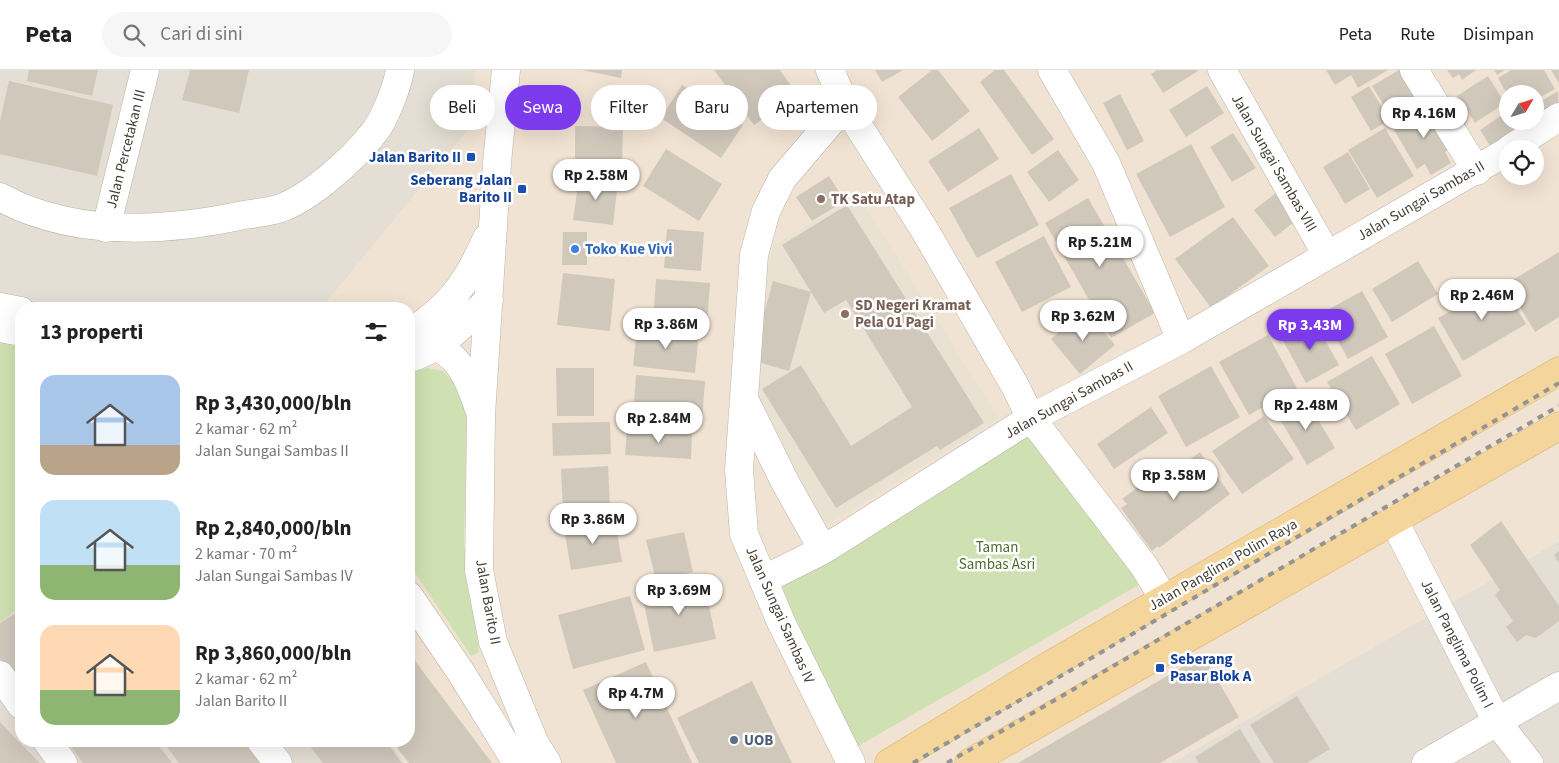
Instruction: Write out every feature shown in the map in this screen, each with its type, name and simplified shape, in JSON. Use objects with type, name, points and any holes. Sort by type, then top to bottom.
[{"type":"main road","name":"Jalan Panglima Polim Raya","points":[[889,763],[979,707],[1559,371]]},
{"type":"main road","points":[[970,763],[1393,519],[1559,426]]},
{"type":"street","name":"Jalan Percetakan III","points":[[106,228],[145,70]]},
{"type":"street","points":[[0,197],[24,210],[82,225],[106,228],[202,224],[282,207],[326,181],[373,134],[398,85],[400,70]]},
{"type":"street","name":"Jalan Barito II","points":[[506,70],[497,163],[495,220],[481,416],[479,570],[492,642],[535,744],[547,763]]},
{"type":"street","points":[[830,70],[836,85]]},
{"type":"street","points":[[1052,70],[1106,163],[1181,340]]},
{"type":"street","name":"Jalan Sungai Sambas VIII","points":[[1222,70],[1327,255]]},
{"type":"street","points":[[1414,70],[1477,171]]},
{"type":"street","name":"Jalan Sungai Sambas II","points":[[1525,140],[1559,118]]},
{"type":"street","name":"Jalan Sungai Sambas IV","points":[[824,130],[782,179],[766,211],[754,254],[739,470],[744,534],[805,673],[851,763]]},
{"type":"street","points":[[861,130],[924,229],[1011,379],[1031,418],[1144,566],[1164,599]]},
{"type":"street","name":"Jalan Sungai Sambas II","points":[[763,580],[823,550],[1031,418],[1181,340],[1477,171],[1499,157]]},
{"type":"street","points":[[415,335],[450,302],[475,266],[495,220]]},
{"type":"street","points":[[439,345],[489,300]]},
{"type":"street","points":[[0,307],[15,310]]},
{"type":"street","points":[[0,328],[15,331]]},
{"type":"street","points":[[415,342],[439,345],[456,359],[469,381],[481,416]]},
{"type":"street","points":[[743,398],[784,482],[823,550]]},
{"type":"street","name":"Jalan Panglima Polim I","points":[[1393,519],[1497,722],[1529,763]]},
{"type":"street","points":[[415,605],[460,671],[517,763]]},
{"type":"street","points":[[0,675],[15,696]]},
{"type":"street","points":[[1426,763],[1559,686]]},
{"type":"street","points":[[51,747],[63,763]]},
{"type":"street","points":[[266,747],[278,763]]},
{"type":"shaded area","points":[[0,70],[476,70],[475,85],[430,85],[430,130],[468,130],[327,302],[15,302],[15,747],[393,747],[405,763],[0,763]]},
{"type":"shaded area","points":[[476,70],[1559,70],[1559,541],[1171,763],[406,763],[394,747],[415,747],[415,302],[327,302],[468,130],[495,130],[495,85],[475,85]]},
{"type":"shaded area","name":"SD Negeri Kramat Pela 01 Pagi","points":[[858,195],[999,419],[826,525],[741,381],[773,246]]},
{"type":"shaded area","points":[[1559,541],[1559,763],[1171,763]]},
{"type":"green space","points":[[0,341],[15,345],[15,611],[0,622]]},
{"type":"green space","points":[[427,368],[443,371],[458,388],[467,408],[464,545],[479,652],[471,656],[415,573],[415,371]]},
{"type":"green space","name":"Taman Sambas Asri","points":[[1023,423],[1142,583],[853,749],[776,584]]},
{"type":"building","points":[[29,70],[98,70],[92,96],[27,81]]},
{"type":"building","points":[[190,70],[249,70],[239,113],[182,100]]},
{"type":"building","points":[[582,70],[622,70],[621,78]]},
{"type":"building","points":[[714,70],[780,70],[791,85],[758,85],[758,122],[754,125],[748,117],[748,85],[725,85]]},
{"type":"building","points":[[875,70],[903,70],[882,82]]},
{"type":"building","points":[[932,70],[938,70],[970,111],[932,141],[898,97]]},
{"type":"building","points":[[995,70],[1004,70],[1054,139],[1032,155],[980,82]]},
{"type":"building","points":[[1157,70],[1198,71],[1163,93],[1151,74]]},
{"type":"building","points":[[1326,70],[1388,70],[1358,88],[1351,75],[1335,85]]},
{"type":"building","points":[[1399,70],[1409,70],[1425,97],[1391,117],[1372,86]]},
{"type":"building","points":[[1447,70],[1476,70],[1462,80],[1459,74],[1453,78]]},
{"type":"building","points":[[1494,70],[1505,70],[1497,75]]},
{"type":"building","points":[[1511,70],[1544,70],[1555,89],[1544,95],[1544,85],[1502,85],[1498,78]]},
{"type":"building","points":[[1551,70],[1559,70],[1559,83]]},
{"type":"building","points":[[1488,76],[1499,93],[1499,107],[1475,123],[1457,96]]},
{"type":"building","points":[[9,81],[113,105],[97,176],[0,154],[0,121]]},
{"type":"building","points":[[1207,86],[1224,113],[1186,137],[1169,110]]},
{"type":"building","points":[[1369,86],[1390,120],[1371,131],[1351,97]]},
{"type":"building","points":[[1558,91],[1559,112],[1544,118],[1544,100]]},
{"type":"building","points":[[676,94],[676,128],[666,121],[666,110]]},
{"type":"building","points":[[1120,94],[1144,141],[1127,150],[1103,103]]},
{"type":"building","points":[[1426,102],[1455,146],[1445,152],[1451,163],[1431,175],[1425,164],[1417,169],[1391,125]]},
{"type":"building","points":[[1499,117],[1499,130],[1521,130],[1523,133],[1514,140],[1499,140],[1499,151],[1495,154],[1480,130]]},
{"type":"building","points":[[581,126],[591,126],[591,130],[623,130],[622,167],[575,166],[575,130],[581,130]]},
{"type":"building","points":[[979,128],[999,159],[948,192],[928,161]]},
{"type":"building","points":[[1385,128],[1414,176],[1377,198],[1348,150]]},
{"type":"building","points":[[679,130],[740,130],[721,158]]},
{"type":"building","points":[[1233,133],[1256,168],[1232,182],[1210,147]]},
{"type":"building","points":[[1191,144],[1225,207],[1170,237],[1136,174]]},
{"type":"building","points":[[666,149],[722,184],[699,221],[643,186]]},
{"type":"building","points":[[1058,150],[1079,180],[1049,202],[1027,172]]},
{"type":"building","points":[[1348,152],[1370,189],[1345,204],[1323,167]]},
{"type":"building","points":[[1011,174],[1039,225],[977,258],[949,208]]},
{"type":"building","name":"TK Satu Atap","points":[[829,176],[845,201],[812,221],[796,197]]},
{"type":"building","points":[[579,178],[618,182],[613,225],[573,220]]},
{"type":"building","points":[[1277,192],[1298,219],[1275,237],[1254,210]]},
{"type":"building","points":[[1088,198],[1155,313],[1111,338],[1045,223]]},
{"type":"building","points":[[847,205],[984,423],[940,450],[937,446],[836,508],[762,389],[801,365],[851,446],[912,407],[846,300],[824,313],[782,245]]},
{"type":"building","points":[[1233,217],[1269,266],[1211,308],[1175,259]]},
{"type":"building","points":[[667,229],[704,232],[701,271],[664,268]]},
{"type":"building","name":"Toko Kue Vivi","points":[[563,232],[587,232],[587,265],[562,265]]},
{"type":"building","points":[[1044,236],[1071,287],[1022,312],[995,262]]},
{"type":"building","points":[[1559,252],[1559,317],[1535,332],[1506,284]]},
{"type":"building","points":[[1418,261],[1438,294],[1392,322],[1372,289]]},
{"type":"building","points":[[563,273],[615,279],[610,331],[557,325]]},
{"type":"building","points":[[656,279],[710,283],[707,325],[653,321]]},
{"type":"building","points":[[773,281],[811,292],[789,371],[751,360]]},
{"type":"building","points":[[1502,282],[1526,324],[1463,361],[1438,318]]},
{"type":"building","points":[[1362,291],[1388,337],[1348,359],[1322,313]]},
{"type":"building","points":[[1086,310],[1115,345],[1080,374],[1051,339]]},
{"type":"building","points":[[1313,319],[1339,365],[1306,383],[1281,337]]},
{"type":"building","points":[[1434,326],[1462,376],[1412,404],[1385,354]]},
{"type":"building","points":[[637,328],[699,334],[695,373],[633,366]]},
{"type":"building","points":[[1268,335],[1297,388],[1249,415],[1219,362]]},
{"type":"building","points":[[1372,356],[1400,404],[1356,430],[1327,382]]},
{"type":"building","points":[[1211,366],[1240,417],[1186,447],[1158,396]]},
{"type":"building","points":[[556,368],[594,368],[594,416],[557,416]]},
{"type":"building","points":[[636,375],[705,381],[702,422],[633,415]]},
{"type":"building","points":[[1305,398],[1335,448],[1307,465],[1277,414]]},
{"type":"building","points":[[1151,407],[1168,433],[1114,469],[1097,444]]},
{"type":"building","points":[[1264,416],[1294,459],[1242,494],[1212,451]]},
{"type":"building","points":[[610,422],[611,454],[553,456],[552,423]]},
{"type":"building","points":[[627,428],[692,433],[691,459],[625,455]]},
{"type":"building","points":[[1200,452],[1230,494],[1159,548],[1158,546],[1152,551],[1121,508],[1127,504],[1122,499],[1154,475],[1158,482]]},
{"type":"building","points":[[608,466],[610,508],[563,511],[561,469]]},
{"type":"building","points":[[615,520],[622,562],[571,570],[564,528]]},
{"type":"building","points":[[1501,521],[1559,606],[1559,621],[1536,638],[1526,635],[1517,642],[1506,627],[1513,621],[1495,595],[1500,590],[1470,545]]},
{"type":"building","points":[[684,532],[693,572],[656,580],[646,540]]},
{"type":"building","points":[[1559,551],[1559,563],[1554,555]]},
{"type":"building","points":[[704,581],[716,639],[654,652],[642,594]]},
{"type":"building","points":[[630,596],[645,650],[573,669],[558,615]]},
{"type":"building","points":[[15,614],[15,684],[0,658],[0,623]]},
{"type":"building","points":[[1203,655],[1239,717],[1160,763],[1018,763]]},
{"type":"building","points":[[415,660],[492,763],[409,763],[397,747],[415,747]]},
{"type":"building","points":[[646,662],[692,763],[616,763],[583,690]]},
{"type":"building","name":"UOB","points":[[752,681],[792,763],[699,763],[677,718]]},
{"type":"building","points":[[1297,696],[1330,749],[1307,763],[1274,763],[1250,725]]},
{"type":"building","points":[[0,722],[15,738],[15,747],[24,747],[40,763],[0,763]]},
{"type":"building","points":[[1240,729],[1261,763],[1199,763],[1195,757]]},
{"type":"building","points":[[71,747],[160,747],[172,763],[83,763]]},
{"type":"building","points":[[167,747],[262,747],[274,763],[179,763]]},
{"type":"building","points":[[311,747],[390,747],[402,763],[323,763]]},
{"type":"railway","points":[[913,763],[1559,383]]},
{"type":"railway","points":[[947,763],[1559,406]]},
{"type":"place","name":"Jalan Barito II","points":[[471,157]]},
{"type":"place","name":"Seberang Jalan Barito II","points":[[522,189]]},
{"type":"place","name":"TK Satu Atap","points":[[821,199]]},
{"type":"place","name":"Toko Kue Vivi","points":[[575,249]]},
{"type":"place","name":"SD Negeri Kramat Pela 01 Pagi","points":[[845,314]]},
{"type":"place","name":"Seberang Pasar Blok A","points":[[1160,668]]},
{"type":"place","name":"UOB","points":[[734,740]]}]
